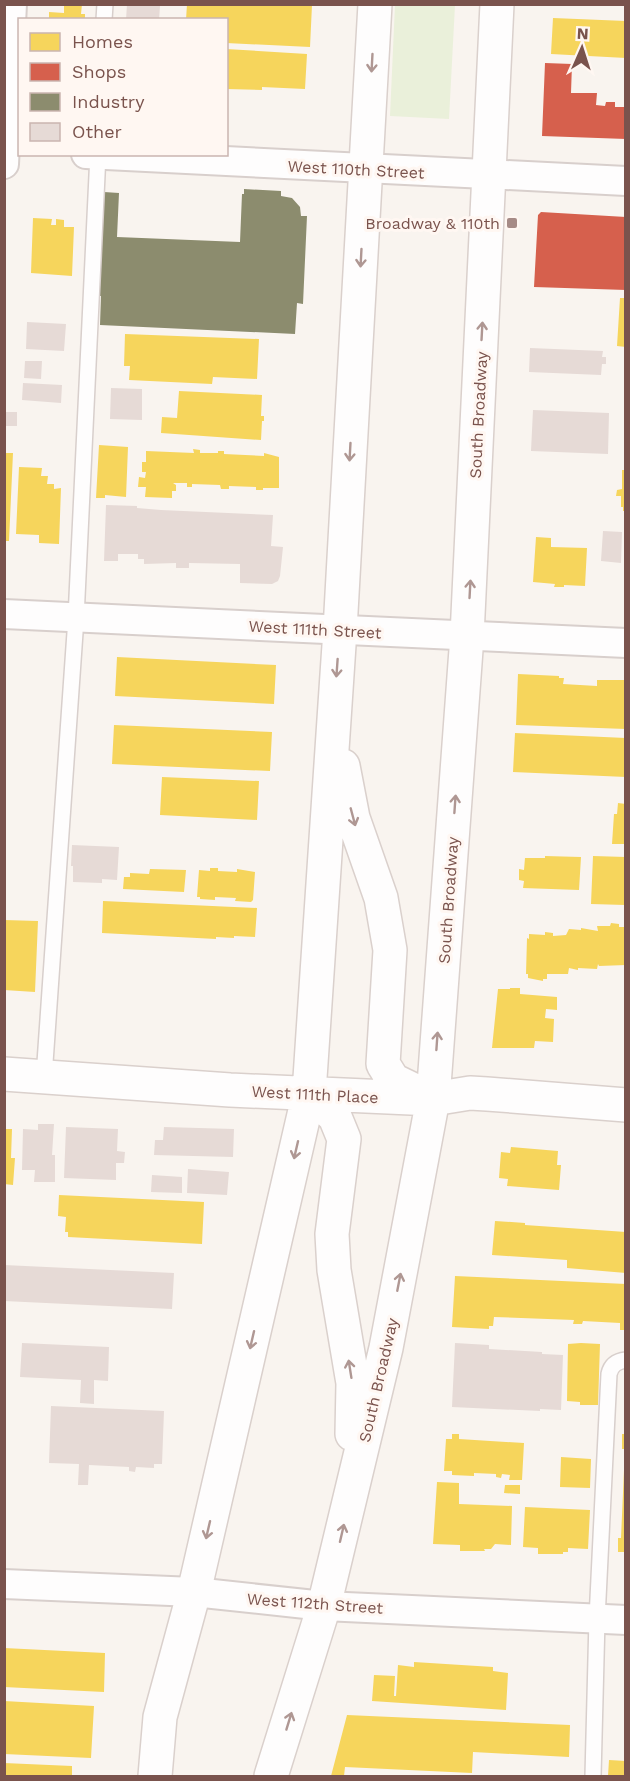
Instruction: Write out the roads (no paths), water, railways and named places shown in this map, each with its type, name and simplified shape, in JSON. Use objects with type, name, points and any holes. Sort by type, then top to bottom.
[{"type":"main road","points":[[155,1776],[160,1717],[194,1592],[309,1094],[340,630],[375,4]]},
{"type":"main road","name":"South Broadway","points":[[271,1776],[324,1606],[386,1348],[433,1099],[467,636],[497,4]]},
{"type":"main road","points":[[334,718],[353,818],[381,898],[390,950],[383,1064],[393,1080],[433,1099]]},
{"type":"main road","name":"West 111th Place","points":[[4,1074],[309,1094],[433,1099],[470,1093],[626,1105]]},
{"type":"main road","points":[[309,1094],[335,1117],[344,1139],[332,1234],[334,1270],[352,1383],[352,1490]]},
{"type":"street","points":[[10,155],[12,4]]},
{"type":"street","name":"West 110th Street","points":[[117,156],[626,180]]},
{"type":"street","name":"West 111th Street","points":[[4,614],[626,643]]},
{"type":"street","name":"West 112th Street","points":[[4,1584],[194,1592],[324,1606],[626,1620]]},
{"type":"street","points":[[138,1776],[160,1717]]},
{"type":"lane","points":[[44,1077],[76,618],[98,156]]},
{"type":"lane","points":[[592,1776],[609,1374],[610,1368],[615,1363],[626,1360]]},
{"type":"place","name":"Broadway & 110th","points":[[512,223]]}]
